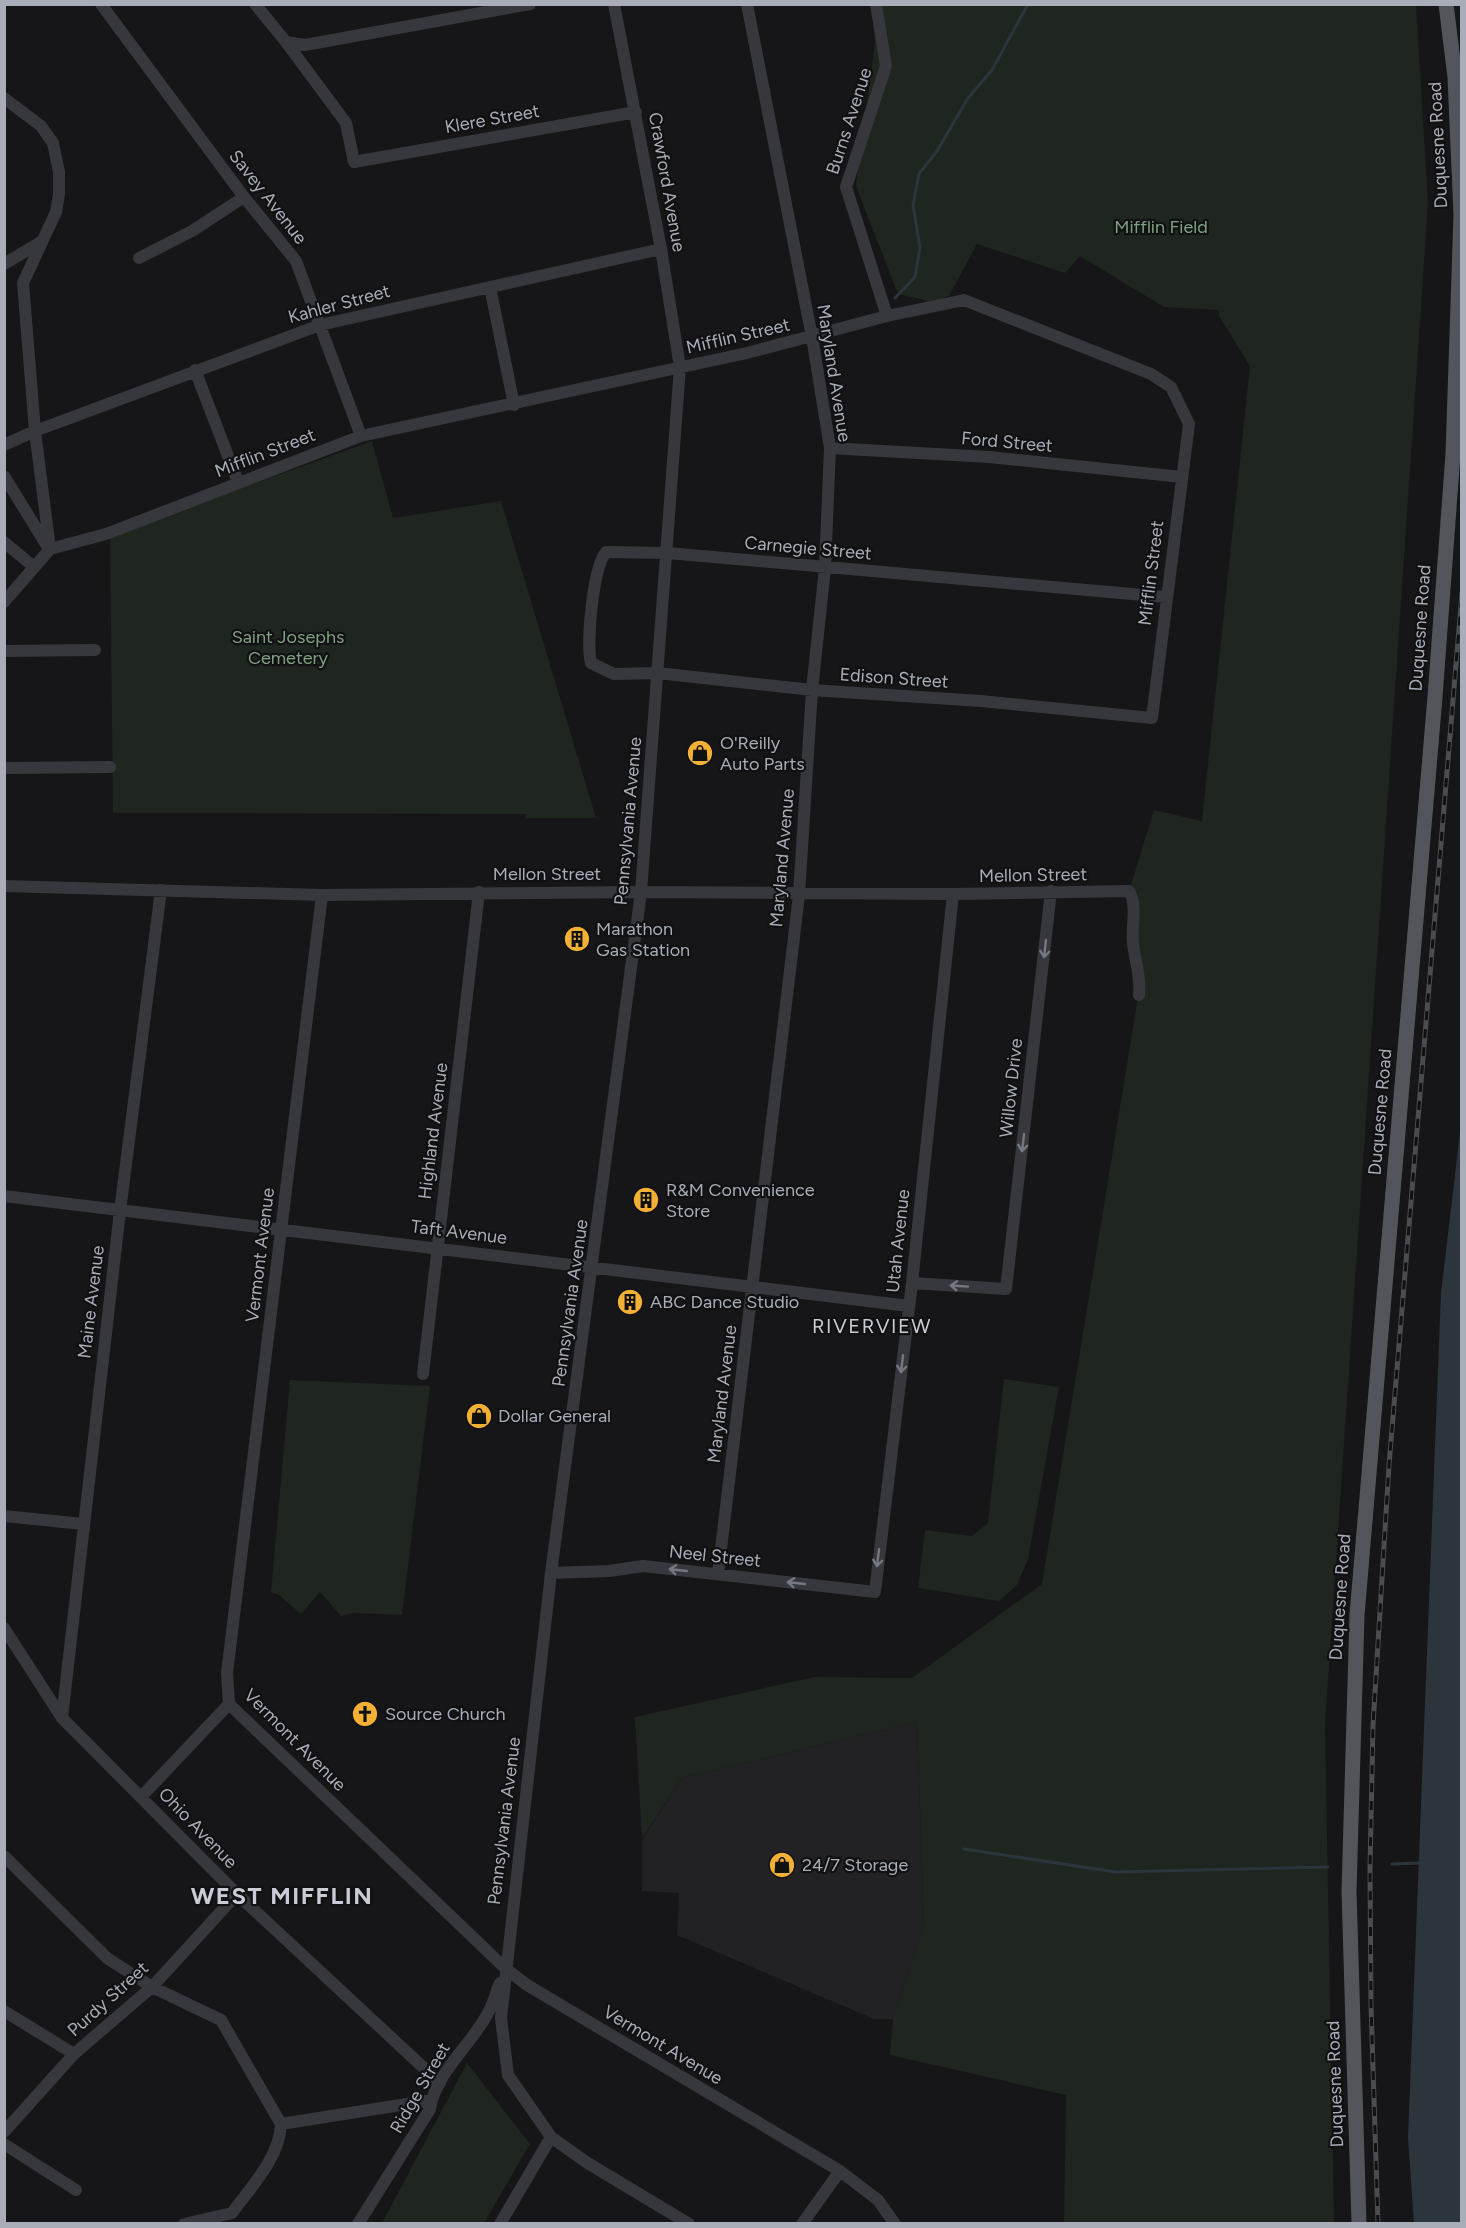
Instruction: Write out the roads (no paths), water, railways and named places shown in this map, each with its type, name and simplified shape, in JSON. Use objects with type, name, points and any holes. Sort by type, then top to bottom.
[{"type":"main road","name":"Duquesne Road","points":[[1359,2223],[1349,1891],[1357,1615],[1435,698],[1452,454],[1461,215],[1456,89],[1446,4]]},
{"type":"street","name":"Savey Avenue","points":[[101,4],[244,197],[296,261],[361,436]]},
{"type":"street","points":[[255,4],[286,42],[305,45],[530,4]]},
{"type":"street","name":"Crawford Avenue","points":[[614,4],[661,249],[680,367]]},
{"type":"street","name":"Maryland Avenue","points":[[718,1574],[798,895],[812,690],[825,568],[830,448],[812,337],[747,4]]},
{"type":"street","name":"Burns Avenue","points":[[876,4],[886,66],[846,188],[886,316]]},
{"type":"street","name":"Klere Street","points":[[286,42],[346,123],[354,162],[636,112]]},
{"type":"street","points":[[4,98],[41,126],[53,143],[60,194],[56,212],[40,242],[23,283],[35,431],[50,549],[6,599]]},
{"type":"street","points":[[139,258],[192,231],[244,197]]},
{"type":"street","points":[[4,264],[40,242]]},
{"type":"street","name":"Kahler Street","points":[[4,445],[195,370],[320,325],[661,249]]},
{"type":"street","points":[[490,287],[514,405]]},
{"type":"street","name":"Mifflin Street","points":[[50,549],[106,534],[361,436],[514,405],[812,337],[886,316],[964,300],[1151,374],[1171,387],[1189,424],[1152,718]]},
{"type":"street","name":"Pennsylvania Avenue","points":[[680,367],[668,554],[641,892],[551,1573],[501,2018],[508,2075],[551,2137],[586,2162],[689,2223]]},
{"type":"street","points":[[195,370],[237,482]]},
{"type":"street","name":"Ford Street","points":[[830,448],[989,457],[1182,477]]},
{"type":"street","points":[[4,476],[50,549]]},
{"type":"street","points":[[4,542],[34,567]]},
{"type":"street","name":"Carnegie Street","points":[[634,674],[614,674],[591,663],[595,578],[599,560],[606,552],[668,554],[1166,597]]},
{"type":"street","points":[[4,651],[95,650]]},
{"type":"street","name":"Edison Street","points":[[634,674],[658,673],[812,690],[981,701],[1152,718]]},
{"type":"street","points":[[4,768],[110,767]]},
{"type":"street","name":"Mellon Street","points":[[4,886],[322,895],[479,892],[798,895],[1129,891],[1133,898],[1133,943],[1139,964],[1139,995]]},
{"type":"street","name":"Maine Avenue","points":[[62,1718],[82,1524],[161,890]]},
{"type":"street","name":"Willow Drive","points":[[912,1282],[1006,1289],[1051,891]]},
{"type":"street","name":"Highland Avenue","points":[[423,1374],[479,892]]},
{"type":"street","name":"Utah Avenue","points":[[874,1592],[912,1282],[953,894]]},
{"type":"street","name":"Vermont Avenue","points":[[322,895],[227,1673],[228,1704],[505,1968],[527,1985],[840,2171],[878,2200],[895,2223]]},
{"type":"street","name":"Taft Avenue","points":[[4,1196],[909,1306]]},
{"type":"street","points":[[4,1516],[82,1524]]},
{"type":"street","name":"Neel Street","points":[[551,1573],[609,1571],[637,1566],[874,1592]]},
{"type":"street","name":"Ohio Avenue","points":[[4,1628],[62,1718],[237,1894],[440,2083]]},
{"type":"street","points":[[142,1796],[228,1704]]},
{"type":"street","points":[[4,1856],[107,1958],[152,1987],[221,2020],[280,2124],[280,2139],[266,2165],[232,2213],[184,2223]]},
{"type":"street","name":"Purdy Street","points":[[4,2132],[74,2054],[152,1987],[237,1894]]},
{"type":"street","name":"Ridge Street","points":[[358,2223],[430,2109],[440,2083],[490,2010],[505,1968]]},
{"type":"street","points":[[4,2011],[74,2054]]},
{"type":"street","points":[[280,2124],[432,2100]]},
{"type":"street","points":[[500,2223],[551,2137]]},
{"type":"street","points":[[4,2144],[76,2190]]},
{"type":"street","points":[[802,2223],[840,2171]]},
{"type":"waterway","points":[[895,298],[915,277],[920,248],[913,205],[919,174],[937,151],[968,98],[992,70],[1028,4]]},
{"type":"waterway","points":[[964,1849],[1116,1872],[1328,1867]]},
{"type":"waterway","points":[[1392,1864],[1419,1863]]},
{"type":"railway","points":[[1378,2224],[1371,2005],[1370,1868],[1373,1725],[1389,1465],[1462,593]]},
{"type":"place","name":"O'Reilly Auto Parts","points":[[700,753]]},
{"type":"place","name":"Marathon Gas Station","points":[[577,939]]},
{"type":"place","name":"R&M Convenience Store","points":[[646,1200]]},
{"type":"place","name":"ABC Dance Studio","points":[[630,1302]]},
{"type":"place","name":"Dollar General","points":[[479,1416]]},
{"type":"place","name":"Source Church","points":[[365,1714]]},
{"type":"place","name":"24/7 Storage","points":[[782,1865]]},
{"type":"district","name":"RIVERVIEW","points":[[872,1326]]},
{"type":"district","name":"WEST MIFFLIN","points":[[282,1895]]},
{"type":"park label","name":"Mifflin Field","points":[[1161,227]]},
{"type":"park label","name":"Saint Josephs Cemetery","points":[[288,647]]}]
